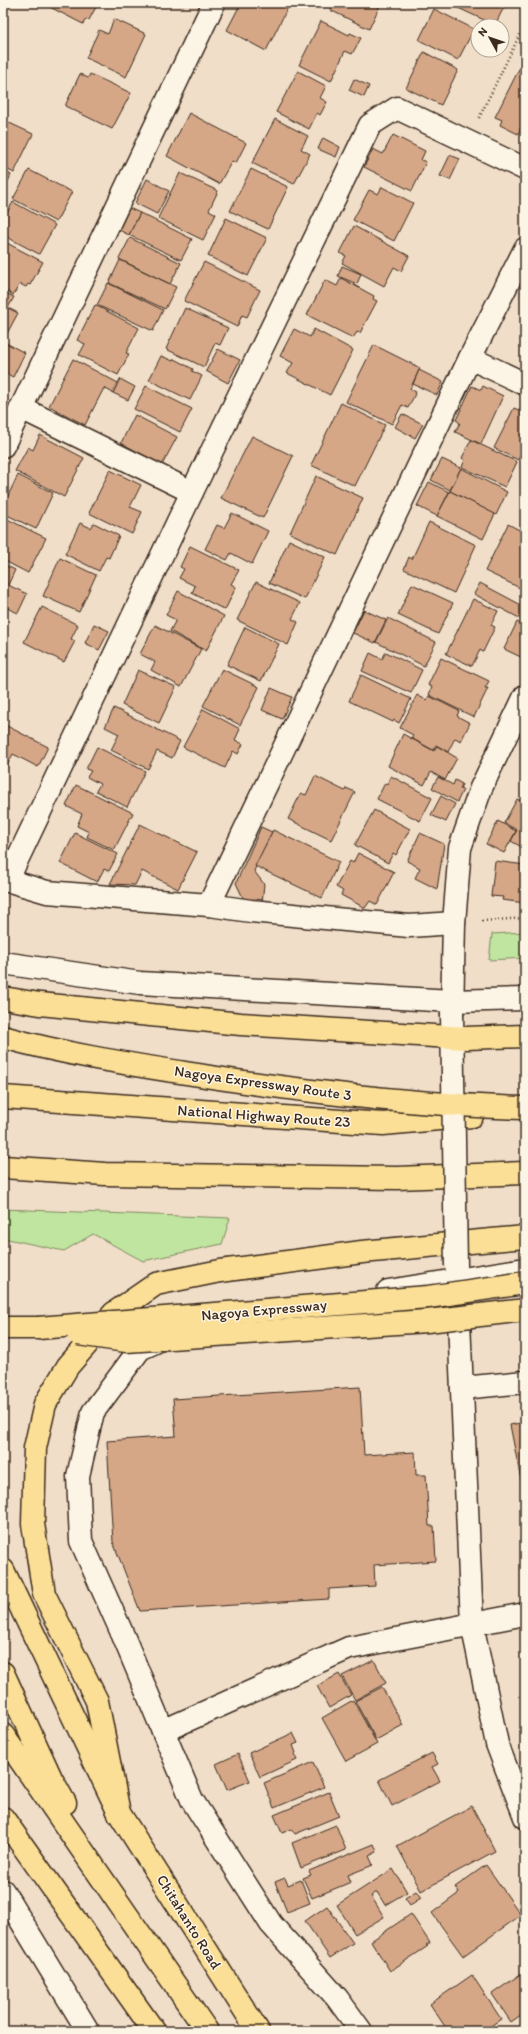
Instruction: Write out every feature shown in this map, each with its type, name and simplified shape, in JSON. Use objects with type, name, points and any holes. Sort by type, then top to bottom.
[{"type":"highway","points":[[3,998],[40,1004],[241,1024],[466,1038],[525,1036]]},
{"type":"highway","name":"Nagoya Expressway Route 3","points":[[3,1037],[138,1066],[287,1088],[464,1106],[525,1110]]},
{"type":"highway","name":"National Highway Route 23","points":[[3,1097],[383,1124],[525,1110]]},
{"type":"highway","points":[[3,1166],[106,1174],[397,1178],[525,1173]]},
{"type":"highway","points":[[119,1813],[97,1701],[44,1594],[33,1524],[35,1448],[45,1404],[68,1366],[114,1313],[156,1284],[220,1271],[362,1252],[525,1237]]},
{"type":"highway","name":"Nagoya Expressway","points":[[3,1328],[38,1328],[428,1297],[525,1283]]},
{"type":"highway","points":[[38,1328],[126,1341],[427,1321],[525,1310]]},
{"type":"highway","points":[[3,1570],[119,1813]]},
{"type":"highway","points":[[3,1673],[51,1778],[127,1914]]},
{"type":"highway","points":[[3,1736],[207,2031]]},
{"type":"highway","name":"Chitahanto Road","points":[[119,1813],[258,2031]]},
{"type":"highway","points":[[3,1818],[154,2031]]},
{"type":"street","points":[[3,446],[210,4]]},
{"type":"street","points":[[454,923],[409,926],[251,911],[209,905],[47,892],[5,880],[370,125],[397,108],[525,169]]},
{"type":"street","points":[[209,905],[470,358],[525,248]]},
{"type":"street","points":[[470,358],[525,384]]},
{"type":"street","points":[[21,408],[192,492]]},
{"type":"street","points":[[525,696],[481,788],[460,848],[454,923],[452,1007],[457,1273],[472,1624],[497,1744],[525,1817]]},
{"type":"street","points":[[3,963],[140,983],[452,1007],[525,999]]},
{"type":"street","points":[[361,2031],[337,1998],[271,1924],[192,1800],[81,1541],[78,1476],[93,1412],[140,1349],[208,1317],[457,1273],[525,1269]]},
{"type":"street","points":[[462,1388],[525,1382]]},
{"type":"street","points":[[163,1731],[349,1648],[525,1614]]},
{"type":"street","points":[[3,1890],[88,2031]]},
{"type":"path","points":[[467,142],[525,24]]},
{"type":"path","points":[[454,923],[525,918]]},
{"type":"green space","points":[[525,932],[525,958],[489,960],[492,934]]},
{"type":"green space","points":[[3,1209],[230,1218],[222,1244],[143,1261],[93,1234],[64,1251],[3,1238]]},
{"type":"building","points":[[95,3],[97,5],[89,20],[86,19],[83,24],[44,4]]},
{"type":"building","points":[[241,3],[290,3],[266,51],[227,30]]},
{"type":"building","points":[[334,3],[381,3],[369,29],[330,10]]},
{"type":"building","points":[[458,3],[506,3],[498,18],[480,18],[456,7]]},
{"type":"building","points":[[434,9],[470,27],[470,37],[458,60],[419,40]]},
{"type":"building","points":[[114,19],[146,34],[126,77],[86,58],[99,30],[108,34]]},
{"type":"building","points":[[321,21],[349,35],[350,33],[361,38],[352,54],[345,51],[331,81],[299,65]]},
{"type":"building","points":[[525,47],[525,61],[519,59]]},
{"type":"building","points":[[424,52],[458,70],[441,105],[406,88]]},
{"type":"building","points":[[519,69],[525,72],[525,126],[522,125],[518,134],[500,125],[502,120],[495,117]]},
{"type":"building","points":[[298,71],[326,86],[320,98],[327,102],[320,115],[317,113],[309,129],[276,112]]},
{"type":"building","points":[[80,74],[88,78],[90,74],[131,93],[112,129],[65,106]]},
{"type":"building","points":[[354,79],[369,86],[364,97],[349,90]]},
{"type":"building","points":[[189,113],[246,143],[236,163],[232,161],[219,184],[167,156]]},
{"type":"building","points":[[275,119],[308,136],[301,149],[310,154],[294,184],[252,163]]},
{"type":"building","points":[[3,120],[33,134],[14,173],[3,167]]},
{"type":"building","points":[[393,135],[425,151],[421,160],[426,162],[412,191],[364,167],[373,149],[383,154]]},
{"type":"building","points":[[323,138],[340,147],[336,157],[318,149]]},
{"type":"building","points":[[450,155],[460,159],[450,180],[440,176]]},
{"type":"building","points":[[251,169],[288,187],[268,229],[230,211]]},
{"type":"building","points":[[3,170],[11,175],[3,192]]},
{"type":"building","points":[[29,170],[72,192],[56,222],[13,199]]},
{"type":"building","points":[[180,173],[218,191],[209,210],[216,214],[203,240],[158,218]]},
{"type":"building","points":[[147,179],[169,191],[157,214],[135,203]]},
{"type":"building","points":[[382,187],[413,203],[394,241],[353,220],[369,190],[378,194]]},
{"type":"building","points":[[13,202],[55,225],[39,254],[3,235],[3,220]]},
{"type":"building","points":[[129,208],[140,213],[129,235],[119,230]]},
{"type":"building","points":[[140,213],[192,239],[181,260],[129,235]]},
{"type":"building","points":[[226,218],[267,238],[248,276],[208,256]]},
{"type":"building","points":[[354,226],[409,256],[401,271],[394,267],[384,286],[342,263],[346,256],[340,253]]},
{"type":"building","points":[[130,238],[181,263],[170,284],[119,259]]},
{"type":"building","points":[[3,241],[43,262],[30,285],[28,284],[26,287],[20,284],[13,295],[3,289]]},
{"type":"building","points":[[120,260],[176,287],[165,309],[109,283]]},
{"type":"building","points":[[204,262],[260,290],[247,317],[242,315],[237,327],[184,301]]},
{"type":"building","points":[[342,266],[361,274],[357,284],[338,276]]},
{"type":"building","points":[[341,278],[374,296],[373,299],[377,301],[360,333],[357,332],[353,338],[307,315],[325,280],[337,286]]},
{"type":"building","points":[[108,283],[163,310],[153,331],[97,305]]},
{"type":"building","points":[[3,292],[14,297],[8,308],[18,313],[3,341]]},
{"type":"building","points":[[95,305],[139,328],[126,353],[129,354],[118,375],[79,355],[85,344],[77,340]]},
{"type":"building","points":[[185,308],[228,328],[220,345],[215,343],[204,367],[166,349]]},
{"type":"building","points":[[294,329],[310,337],[314,329],[353,350],[330,395],[287,373],[293,363],[280,356]]},
{"type":"building","points":[[4,342],[25,353],[13,377],[3,372]]},
{"type":"building","points":[[374,345],[420,368],[410,389],[416,392],[408,408],[402,405],[392,424],[346,402]]},
{"type":"building","points":[[218,349],[240,360],[228,383],[206,371]]},
{"type":"building","points":[[161,356],[173,361],[174,359],[193,369],[192,371],[202,376],[190,400],[149,380]]},
{"type":"building","points":[[73,359],[118,383],[113,393],[104,388],[85,425],[49,406]]},
{"type":"building","points":[[419,370],[443,382],[437,395],[413,384]]},
{"type":"building","points":[[120,379],[135,387],[128,400],[113,393]]},
{"type":"building","points":[[146,386],[192,409],[180,432],[134,409]]},
{"type":"building","points":[[472,386],[481,390],[483,386],[503,396],[481,444],[455,432],[460,423],[456,420]]},
{"type":"building","points":[[341,403],[385,425],[355,486],[311,465]]},
{"type":"building","points":[[514,408],[525,413],[525,446],[518,460],[494,448]]},
{"type":"building","points":[[402,414],[423,424],[415,438],[395,427]]},
{"type":"building","points":[[135,415],[177,437],[162,465],[121,443]]},
{"type":"building","points":[[40,435],[84,458],[64,497],[15,471],[28,447],[33,450]]},
{"type":"building","points":[[252,436],[293,456],[263,518],[221,498]]},
{"type":"building","points":[[471,440],[517,462],[505,487],[462,467],[465,460],[462,458]]},
{"type":"building","points":[[442,459],[461,468],[450,490],[431,480]]},
{"type":"building","points":[[461,468],[507,492],[496,515],[450,491]]},
{"type":"building","points":[[110,470],[141,485],[130,507],[142,512],[132,534],[89,513]]},
{"type":"building","points":[[18,475],[53,493],[36,529],[3,513],[3,506]]},
{"type":"building","points":[[316,476],[363,498],[337,555],[290,533]]},
{"type":"building","points":[[429,482],[449,492],[437,516],[417,506]]},
{"type":"building","points":[[450,491],[495,514],[483,539],[437,516]]},
{"type":"building","points":[[232,513],[268,531],[252,564],[231,553],[227,560],[205,549],[217,525],[224,528]]},
{"type":"building","points":[[3,517],[46,538],[28,573],[3,560]]},
{"type":"building","points":[[429,522],[476,545],[454,593],[404,569],[409,557],[412,559]]},
{"type":"building","points":[[80,523],[91,528],[94,523],[119,536],[109,558],[106,557],[99,571],[65,554]]},
{"type":"building","points":[[508,524],[525,533],[525,585],[522,584],[520,588],[485,571]]},
{"type":"building","points":[[289,540],[325,557],[305,599],[269,583]]},
{"type":"building","points":[[190,546],[239,570],[231,584],[236,587],[225,610],[192,593],[195,586],[179,578],[184,569],[180,567]]},
{"type":"building","points":[[60,558],[96,575],[79,612],[43,596]]},
{"type":"building","points":[[3,564],[15,570],[8,585],[27,594],[18,613],[3,606]]},
{"type":"building","points":[[256,582],[300,603],[292,619],[298,622],[288,645],[237,620]]},
{"type":"building","points":[[480,583],[525,607],[525,616],[523,620],[474,594]]},
{"type":"building","points":[[412,584],[453,603],[438,634],[398,615]]},
{"type":"building","points":[[178,591],[224,616],[206,651],[170,631],[176,620],[166,615]]},
{"type":"building","points":[[473,599],[498,611],[491,625],[495,627],[483,652],[480,650],[472,666],[446,654]]},
{"type":"building","points":[[42,607],[78,625],[71,639],[75,641],[64,662],[24,642]]},
{"type":"building","points":[[364,610],[386,620],[375,643],[353,633]]},
{"type":"building","points":[[388,618],[436,642],[424,666],[376,642]]},
{"type":"building","points":[[517,622],[525,626],[525,659],[504,649]]},
{"type":"building","points":[[94,624],[109,631],[99,650],[85,643]]},
{"type":"building","points":[[155,625],[201,649],[181,687],[151,670],[155,662],[140,654]]},
{"type":"building","points":[[245,627],[279,644],[261,681],[227,665]]},
{"type":"building","points":[[386,652],[422,670],[411,693],[362,671],[370,653],[382,659]]},
{"type":"building","points":[[441,658],[489,681],[485,688],[488,688],[474,717],[429,695],[432,687],[428,685]]},
{"type":"building","points":[[222,669],[259,687],[240,725],[203,706]]},
{"type":"building","points":[[138,670],[176,687],[159,723],[122,705]]},
{"type":"building","points":[[361,675],[411,699],[399,723],[394,720],[393,722],[349,701]]},
{"type":"building","points":[[271,688],[292,697],[282,719],[262,710]]},
{"type":"building","points":[[417,695],[426,700],[429,696],[459,711],[457,716],[470,723],[461,741],[455,738],[448,752],[436,745],[433,750],[411,738],[413,735],[400,728]]},
{"type":"building","points":[[114,708],[180,741],[172,758],[157,751],[148,769],[111,750],[119,734],[105,727]]},
{"type":"building","points":[[203,709],[240,729],[235,740],[243,744],[238,754],[233,751],[225,768],[183,747]]},
{"type":"building","points":[[3,724],[48,747],[38,767],[13,754],[3,773]]},
{"type":"building","points":[[403,734],[434,751],[437,746],[457,758],[445,780],[431,772],[424,785],[388,766]]},
{"type":"building","points":[[97,747],[145,771],[127,807],[96,791],[100,784],[87,777],[91,771],[86,769]]},
{"type":"building","points":[[315,776],[345,791],[346,788],[355,792],[331,840],[288,819],[301,793],[306,795]]},
{"type":"building","points":[[391,776],[432,798],[420,821],[377,799],[385,783],[387,784]]},
{"type":"building","points":[[438,777],[453,785],[455,780],[462,784],[460,789],[463,790],[457,802],[432,788]]},
{"type":"building","points":[[76,785],[133,813],[114,850],[87,837],[89,832],[77,826],[82,814],[66,806]]},
{"type":"building","points":[[441,796],[455,804],[446,822],[431,815]]},
{"type":"building","points":[[517,799],[525,803],[525,849],[511,841],[517,830],[504,823]]},
{"type":"building","points":[[374,810],[410,829],[396,855],[393,853],[388,863],[355,845]]},
{"type":"building","points":[[498,821],[516,831],[504,853],[486,844]]},
{"type":"building","points":[[140,824],[197,852],[178,889],[142,871],[135,885],[110,884]]},
{"type":"building","points":[[261,827],[272,832],[254,871],[264,884],[262,903],[245,902],[236,883]]},
{"type":"building","points":[[273,830],[339,862],[322,898],[255,866]]},
{"type":"building","points":[[75,833],[118,854],[109,871],[104,869],[97,882],[60,863]]},
{"type":"building","points":[[420,833],[444,844],[437,889],[415,878],[420,868],[407,861]]},
{"type":"building","points":[[358,853],[394,872],[377,905],[370,901],[365,908],[341,895],[343,891],[336,887],[350,861],[353,863]]},
{"type":"building","points":[[495,861],[525,865],[525,903],[502,900],[503,897],[491,896]]},
{"type":"building","points":[[360,1387],[364,1455],[415,1452],[416,1475],[426,1475],[429,1526],[434,1526],[436,1561],[374,1565],[375,1586],[329,1589],[329,1599],[140,1611],[113,1542],[107,1441],[176,1436],[173,1399]]},
{"type":"building","points":[[525,1422],[525,1495],[524,1495],[510,1425]]},
{"type":"building","points":[[374,1660],[386,1683],[355,1700],[342,1676]]},
{"type":"building","points":[[339,1674],[351,1695],[329,1708],[317,1686]]},
{"type":"building","points":[[382,1687],[403,1725],[376,1740],[355,1701]]},
{"type":"building","points":[[353,1700],[377,1744],[346,1761],[322,1718]]},
{"type":"building","points":[[293,1733],[298,1743],[293,1745],[296,1753],[294,1754],[297,1760],[260,1777],[249,1753]]},
{"type":"building","points":[[432,1753],[438,1764],[432,1767],[440,1781],[392,1806],[379,1780]]},
{"type":"building","points":[[238,1754],[250,1781],[227,1790],[216,1764]]},
{"type":"building","points":[[313,1762],[324,1787],[274,1808],[264,1783]]},
{"type":"building","points":[[329,1792],[339,1816],[295,1834],[292,1829],[282,1833],[274,1815]]},
{"type":"building","points":[[472,1806],[495,1851],[421,1891],[397,1846]]},
{"type":"building","points":[[336,1825],[346,1850],[301,1868],[292,1843]]},
{"type":"building","points":[[374,1844],[377,1852],[369,1856],[373,1865],[348,1875],[351,1882],[312,1898],[303,1878],[311,1875],[309,1871]]},
{"type":"building","points":[[486,1865],[521,1915],[463,1956],[432,1913],[459,1893],[455,1887]]},
{"type":"building","points":[[393,1869],[407,1892],[385,1905],[377,1892],[371,1896],[384,1917],[355,1934],[337,1905]]},
{"type":"building","points":[[285,1878],[288,1885],[301,1880],[310,1903],[287,1912],[275,1882]]},
{"type":"building","points":[[416,1891],[421,1898],[410,1905],[405,1898]]},
{"type":"building","points":[[327,1906],[353,1943],[330,1958],[305,1921]]},
{"type":"building","points":[[411,1914],[430,1943],[426,1945],[428,1946],[390,1971],[371,1941]]},
{"type":"building","points":[[525,1971],[525,2012],[511,2022],[492,1994]]},
{"type":"building","points":[[472,1975],[501,2019],[483,2031],[448,2031],[430,2004]]}]
